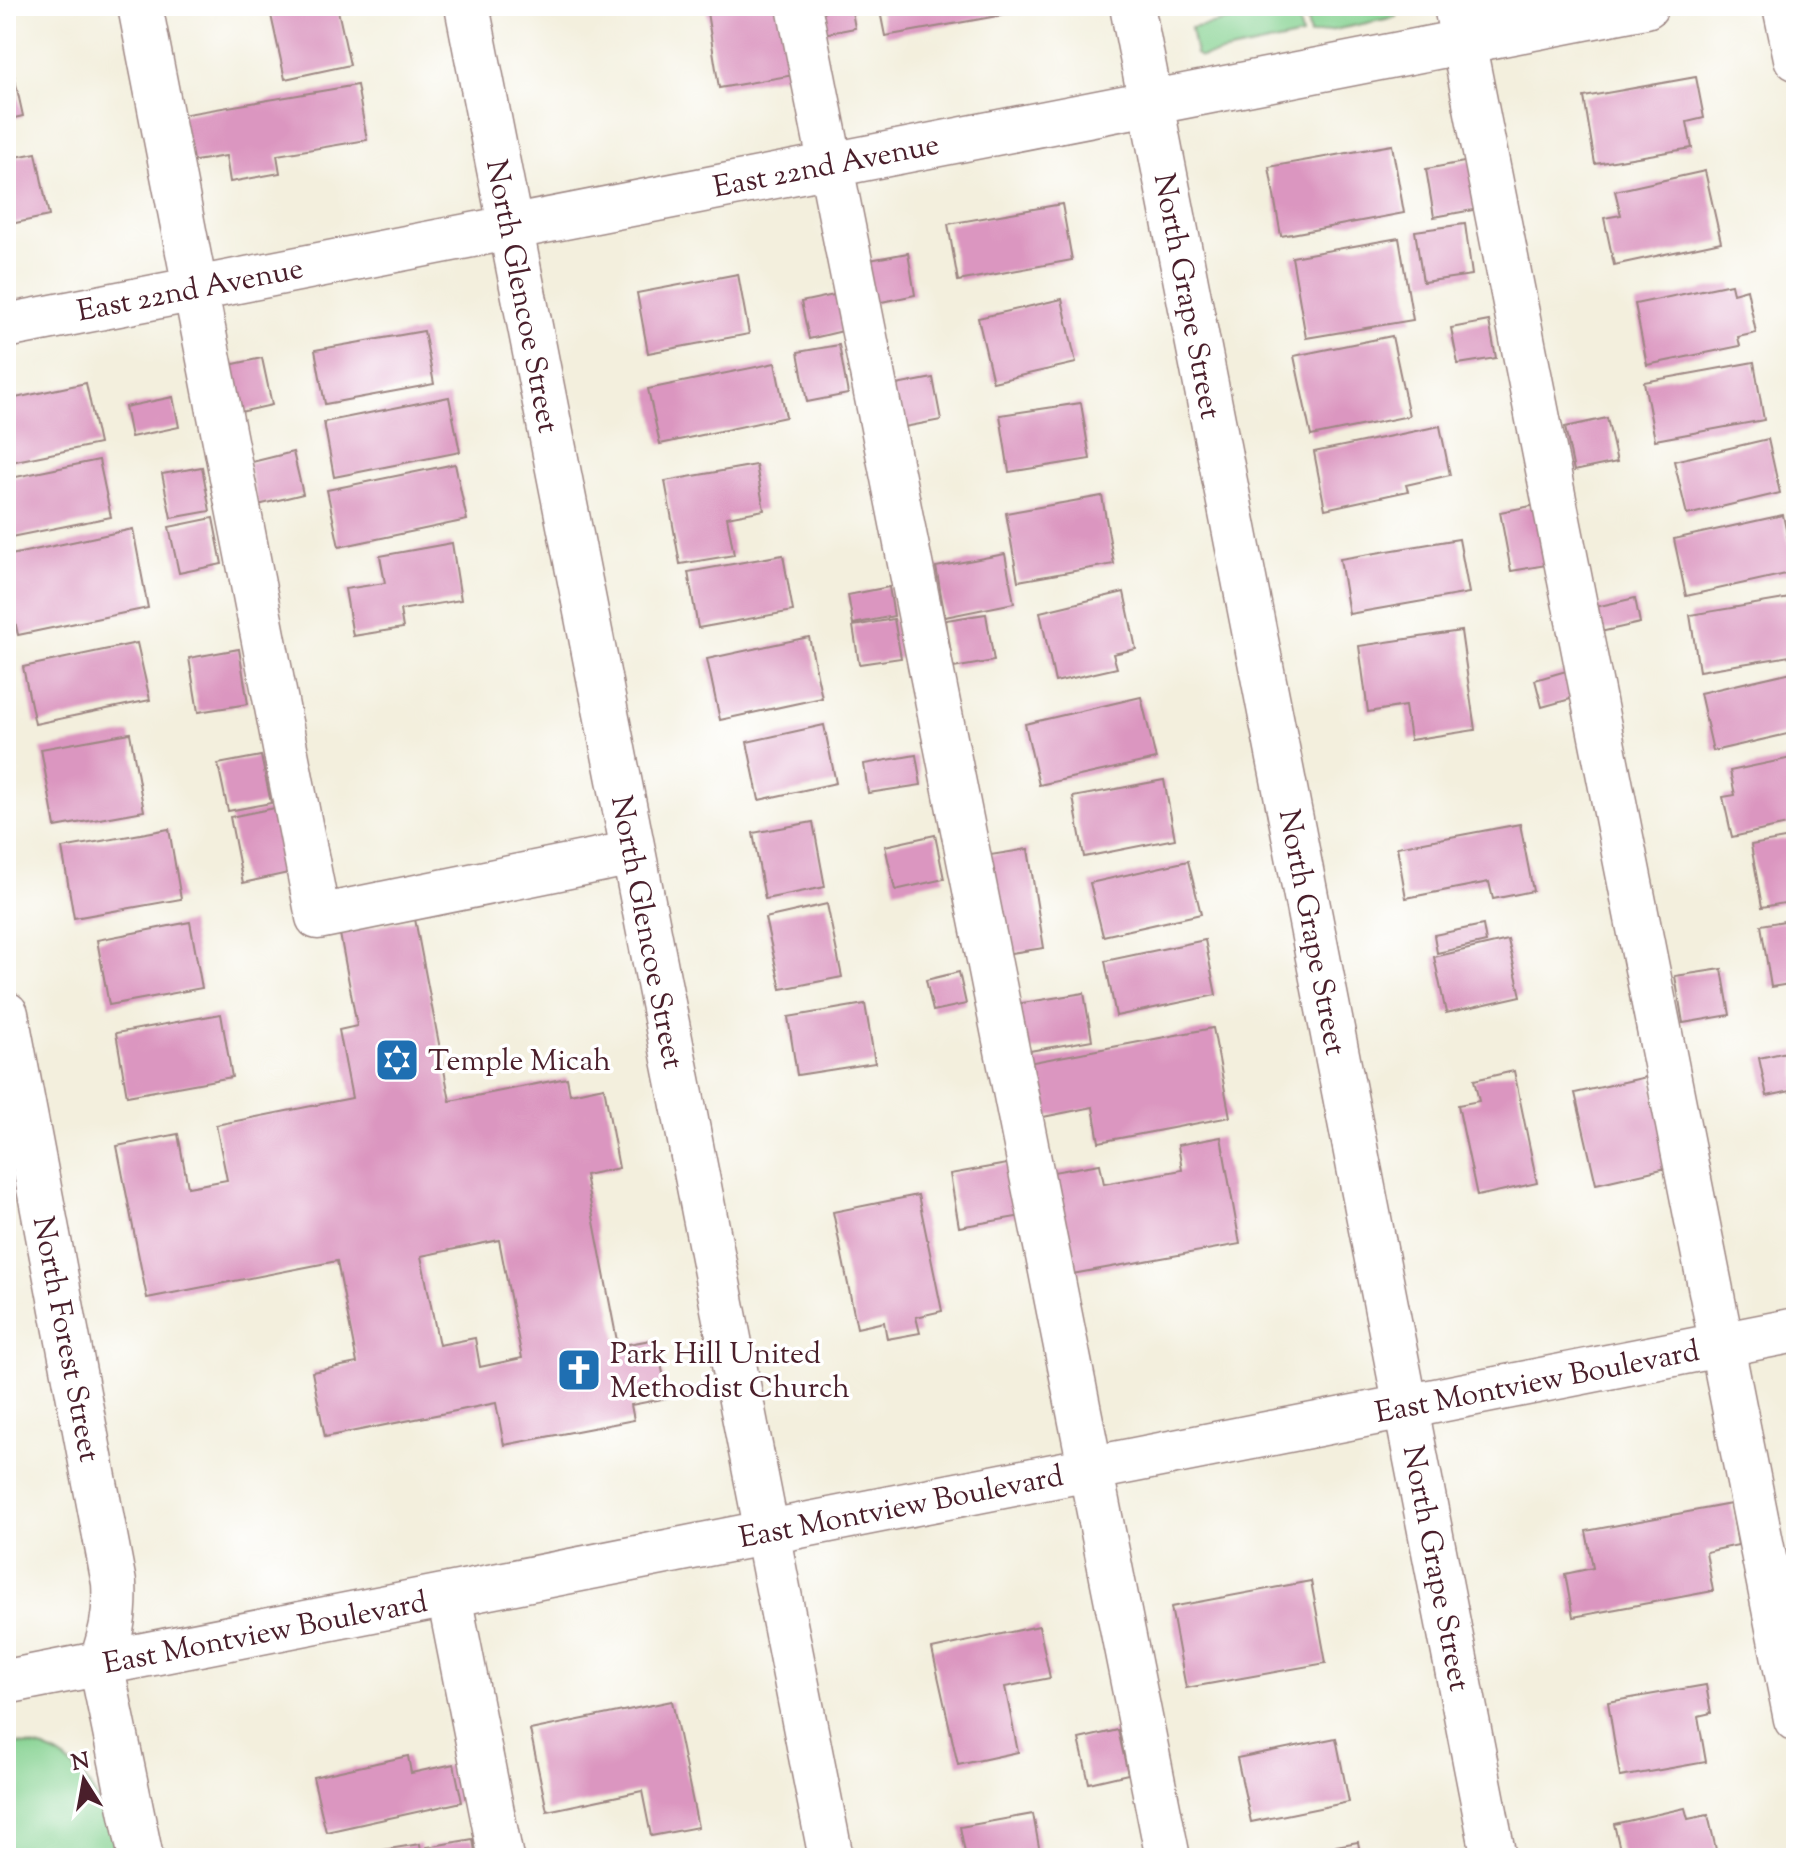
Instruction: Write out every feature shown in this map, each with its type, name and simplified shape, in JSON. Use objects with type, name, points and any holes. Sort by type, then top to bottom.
[{"type":"street","points":[[140,6],[318,917],[633,853]]},
{"type":"street","name":"North Glencoe Street","points":[[467,6],[831,1858]]},
{"type":"street","points":[[799,6],[1168,1858]]},
{"type":"street","name":"North Grape Street","points":[[1132,6],[1494,1858]]},
{"type":"street","name":"East 22nd Avenue","points":[[6,326],[1150,102],[1459,24],[1646,6]]},
{"type":"street","points":[[1785,6],[1796,58]]},
{"type":"street","points":[[1459,24],[1796,1719]]},
{"type":"street","name":"North Forest Street","points":[[6,1014],[114,1583],[113,1628],[101,1664]]},
{"type":"street","name":"East Montview Boulevard","points":[[6,1682],[1796,1330]]},
{"type":"street","points":[[449,1596],[501,1858]]},
{"type":"street","points":[[101,1664],[141,1858]]},
{"type":"green space","points":[[1304,6],[1397,6],[1396,17],[1310,35]]},
{"type":"green space","points":[[1296,7],[1302,36],[1201,57],[1196,54],[1191,28]]},
{"type":"green space","points":[[6,1744],[44,1749],[60,1757],[85,1780],[102,1809],[118,1858],[6,1858]]},
{"type":"building","points":[[269,6],[337,6],[350,65],[285,79]]},
{"type":"building","points":[[706,6],[782,6],[794,75],[719,88]]},
{"type":"building","points":[[807,6],[851,6],[855,28],[813,36]]},
{"type":"building","points":[[879,6],[1031,6],[1031,10],[885,36]]},
{"type":"building","points":[[10,57],[23,116],[6,120],[6,58]]},
{"type":"building","points":[[1696,77],[1704,118],[1687,122],[1692,148],[1595,164],[1584,97]]},
{"type":"building","points":[[357,85],[367,140],[277,155],[280,173],[230,182],[226,156],[189,162],[181,115]]},
{"type":"building","points":[[1392,145],[1404,213],[1281,236],[1269,167]]},
{"type":"building","points":[[36,153],[49,216],[6,225],[6,159]]},
{"type":"building","points":[[1475,160],[1484,208],[1434,217],[1426,169]]},
{"type":"building","points":[[1705,171],[1721,242],[1614,265],[1604,218],[1621,215],[1615,191]]},
{"type":"building","points":[[1062,204],[1072,260],[958,281],[948,224]]},
{"type":"building","points":[[1465,224],[1472,275],[1423,282],[1415,231]]},
{"type":"building","points":[[1399,238],[1413,320],[1306,338],[1292,257]]},
{"type":"building","points":[[908,253],[915,295],[872,304],[864,261]]},
{"type":"building","points":[[738,274],[749,334],[648,353],[637,293]]},
{"type":"building","points":[[1731,284],[1733,293],[1747,289],[1756,333],[1738,337],[1740,346],[1647,365],[1635,304]]},
{"type":"building","points":[[839,294],[847,330],[809,339],[801,302]]},
{"type":"building","points":[[1062,299],[1076,363],[993,382],[978,318]]},
{"type":"building","points":[[1489,321],[1496,358],[1458,364],[1451,328]]},
{"type":"building","points":[[424,331],[434,384],[325,404],[315,350]]},
{"type":"building","points":[[1392,336],[1409,416],[1311,436],[1294,356]]},
{"type":"building","points":[[839,345],[848,394],[807,402],[798,352]]},
{"type":"building","points":[[262,358],[272,405],[231,414],[220,367]]},
{"type":"building","points":[[1754,362],[1764,420],[1655,440],[1644,382]]},
{"type":"building","points":[[775,363],[786,417],[660,444],[648,389]]},
{"type":"building","points":[[933,378],[941,420],[899,428],[891,386]]},
{"type":"building","points":[[86,383],[99,444],[6,463],[6,400]]},
{"type":"building","points":[[173,397],[179,427],[131,437],[125,407]]},
{"type":"building","points":[[449,397],[460,452],[334,477],[324,422]]},
{"type":"building","points":[[1081,403],[1090,459],[1009,472],[1000,415]]},
{"type":"building","points":[[1607,418],[1617,462],[1574,471],[1565,427]]},
{"type":"building","points":[[1440,426],[1450,475],[1406,485],[1408,491],[1325,509],[1314,452]]},
{"type":"building","points":[[1768,439],[1780,493],[1687,515],[1674,461]]},
{"type":"building","points":[[293,452],[303,494],[258,505],[248,463]]},
{"type":"building","points":[[99,460],[111,517],[6,538],[6,479]]},
{"type":"building","points":[[455,464],[467,520],[339,547],[327,490]]},
{"type":"building","points":[[756,465],[764,510],[727,517],[734,555],[680,564],[665,481]]},
{"type":"building","points":[[202,467],[210,511],[171,518],[162,474]]},
{"type":"building","points":[[1102,496],[1114,564],[1018,581],[1006,513]]},
{"type":"building","points":[[1547,503],[1558,563],[1511,571],[1500,512]]},
{"type":"building","points":[[1783,515],[1795,572],[1686,596],[1674,539]]},
{"type":"building","points":[[213,518],[222,564],[179,573],[169,527]]},
{"type":"building","points":[[133,529],[148,608],[18,635],[6,579],[6,556]]},
{"type":"building","points":[[1459,539],[1469,593],[1349,614],[1340,559]]},
{"type":"building","points":[[452,543],[461,600],[400,610],[403,628],[353,636],[345,589],[385,583],[380,556]]},
{"type":"building","points":[[1005,554],[1014,603],[945,617],[936,567]]},
{"type":"building","points":[[783,555],[793,611],[698,628],[688,572]]},
{"type":"building","points":[[889,587],[894,616],[853,624],[848,595]]},
{"type":"building","points":[[1124,592],[1136,649],[1113,654],[1117,668],[1055,682],[1040,612]]},
{"type":"building","points":[[1796,597],[1796,655],[1699,671],[1690,615]]},
{"type":"building","points":[[1635,598],[1640,623],[1596,633],[1591,608]]},
{"type":"building","points":[[986,614],[994,661],[953,668],[946,620]]},
{"type":"building","points":[[894,619],[901,658],[859,664],[853,626]]},
{"type":"building","points":[[1461,631],[1475,730],[1410,740],[1405,706],[1368,712],[1359,646]]},
{"type":"building","points":[[809,637],[822,698],[720,720],[707,659]]},
{"type":"building","points":[[137,643],[150,700],[35,724],[23,667]]},
{"type":"building","points":[[239,649],[248,704],[198,712],[189,658]]},
{"type":"building","points":[[1573,669],[1581,696],[1542,707],[1535,680]]},
{"type":"building","points":[[1796,671],[1796,732],[1713,751],[1700,693]]},
{"type":"building","points":[[1141,697],[1156,759],[1039,785],[1025,724]]},
{"type":"building","points":[[824,725],[836,783],[759,800],[747,742]]},
{"type":"building","points":[[130,733],[144,811],[55,827],[41,749]]},
{"type":"building","points":[[916,755],[921,785],[868,793],[864,764]]},
{"type":"building","points":[[261,756],[271,803],[228,811],[218,764]]},
{"type":"building","points":[[1796,757],[1796,823],[1732,837],[1723,797],[1735,795],[1730,771]]},
{"type":"building","points":[[1164,780],[1175,839],[1084,857],[1073,797]]},
{"type":"building","points":[[275,808],[288,873],[243,883],[230,817]]},
{"type":"building","points":[[813,822],[825,887],[765,899],[753,833]]},
{"type":"building","points":[[1520,824],[1533,891],[1493,899],[1489,882],[1406,898],[1397,847]]},
{"type":"building","points":[[169,829],[181,899],[74,918],[62,848]]},
{"type":"building","points":[[935,835],[944,879],[895,890],[885,846]]},
{"type":"building","points":[[1796,837],[1796,901],[1762,907],[1751,845]]},
{"type":"building","points":[[1028,849],[1044,948],[998,955],[984,856]]},
{"type":"building","points":[[1188,861],[1201,914],[1103,936],[1090,883]]},
{"type":"building","points":[[827,904],[842,977],[781,989],[765,918]]},
{"type":"building","points":[[415,919],[450,1101],[567,1078],[570,1094],[604,1087],[619,1168],[585,1175],[618,1346],[656,1339],[668,1398],[631,1405],[634,1420],[504,1445],[496,1403],[325,1437],[312,1372],[357,1363],[337,1261],[147,1298],[117,1146],[178,1134],[188,1187],[227,1180],[216,1125],[352,1098],[339,1030],[357,1026],[340,934]],"holes":[[[499,1240],[522,1358],[480,1367],[475,1338],[439,1345],[421,1256]]]},
{"type":"building","points":[[1796,919],[1796,983],[1771,987],[1761,925]]},
{"type":"building","points":[[190,922],[202,988],[109,1005],[97,940]]},
{"type":"building","points":[[1483,925],[1486,942],[1437,953],[1434,935]]},
{"type":"building","points":[[1205,940],[1216,995],[1116,1016],[1105,961]]},
{"type":"building","points":[[1508,940],[1521,996],[1446,1013],[1434,957]]},
{"type":"building","points":[[1722,969],[1730,1015],[1683,1023],[1675,976]]},
{"type":"building","points":[[959,972],[966,1004],[933,1011],[926,980]]},
{"type":"building","points":[[1084,993],[1092,1040],[1024,1052],[1016,1004]]},
{"type":"building","points":[[865,1004],[875,1063],[797,1075],[788,1017]]},
{"type":"building","points":[[221,1014],[232,1077],[127,1096],[116,1033]]},
{"type":"building","points":[[1213,1028],[1230,1117],[1099,1142],[1093,1107],[1038,1118],[1028,1063]]},
{"type":"building","points":[[1796,1050],[1796,1090],[1767,1096],[1759,1058]]},
{"type":"building","points":[[1514,1071],[1537,1183],[1477,1196],[1458,1105],[1479,1101],[1474,1080]]},
{"type":"building","points":[[1651,1076],[1671,1167],[1596,1184],[1575,1093]]},
{"type":"building","points":[[1221,1137],[1240,1244],[1072,1274],[1053,1172],[1100,1164],[1104,1184],[1182,1170],[1178,1145]]},
{"type":"building","points":[[1013,1163],[1022,1216],[959,1227],[950,1174]]},
{"type":"building","points":[[918,1195],[942,1311],[916,1317],[920,1333],[887,1339],[884,1322],[857,1328],[833,1212]]},
{"type":"building","points":[[1731,1504],[1738,1545],[1706,1552],[1713,1591],[1573,1617],[1565,1574],[1593,1568],[1586,1531]]},
{"type":"building","points":[[1796,1560],[1796,1612],[1776,1564]]},
{"type":"building","points":[[1311,1581],[1326,1663],[1186,1688],[1171,1607]]},
{"type":"building","points":[[1039,1626],[1050,1678],[1005,1687],[1018,1752],[958,1765],[932,1649]]},
{"type":"building","points":[[1706,1685],[1711,1713],[1698,1716],[1706,1762],[1620,1777],[1608,1702]]},
{"type":"building","points":[[672,1701],[698,1827],[651,1836],[642,1791],[547,1811],[530,1730]]},
{"type":"building","points":[[1118,1730],[1128,1774],[1089,1783],[1079,1739]]},
{"type":"building","points":[[1336,1738],[1349,1802],[1251,1822],[1237,1758]]},
{"type":"building","points":[[408,1756],[411,1773],[454,1764],[462,1802],[326,1832],[313,1777]]},
{"type":"building","points":[[1685,1808],[1688,1819],[1708,1815],[1718,1858],[1622,1858],[1614,1824]]},
{"type":"building","points":[[1033,1814],[1041,1858],[966,1858],[960,1827]]},
{"type":"building","points":[[473,1839],[476,1858],[429,1858],[427,1847]]},
{"type":"building","points":[[1358,1842],[1361,1858],[1282,1858],[1282,1856]]},
{"type":"building","points":[[420,1844],[422,1858],[345,1858],[345,1856]]},
{"type":"place","name":"Temple Micah","points":[[397,1060]]},
{"type":"place","name":"Park Hill United Methodist Church","points":[[579,1370]]}]
